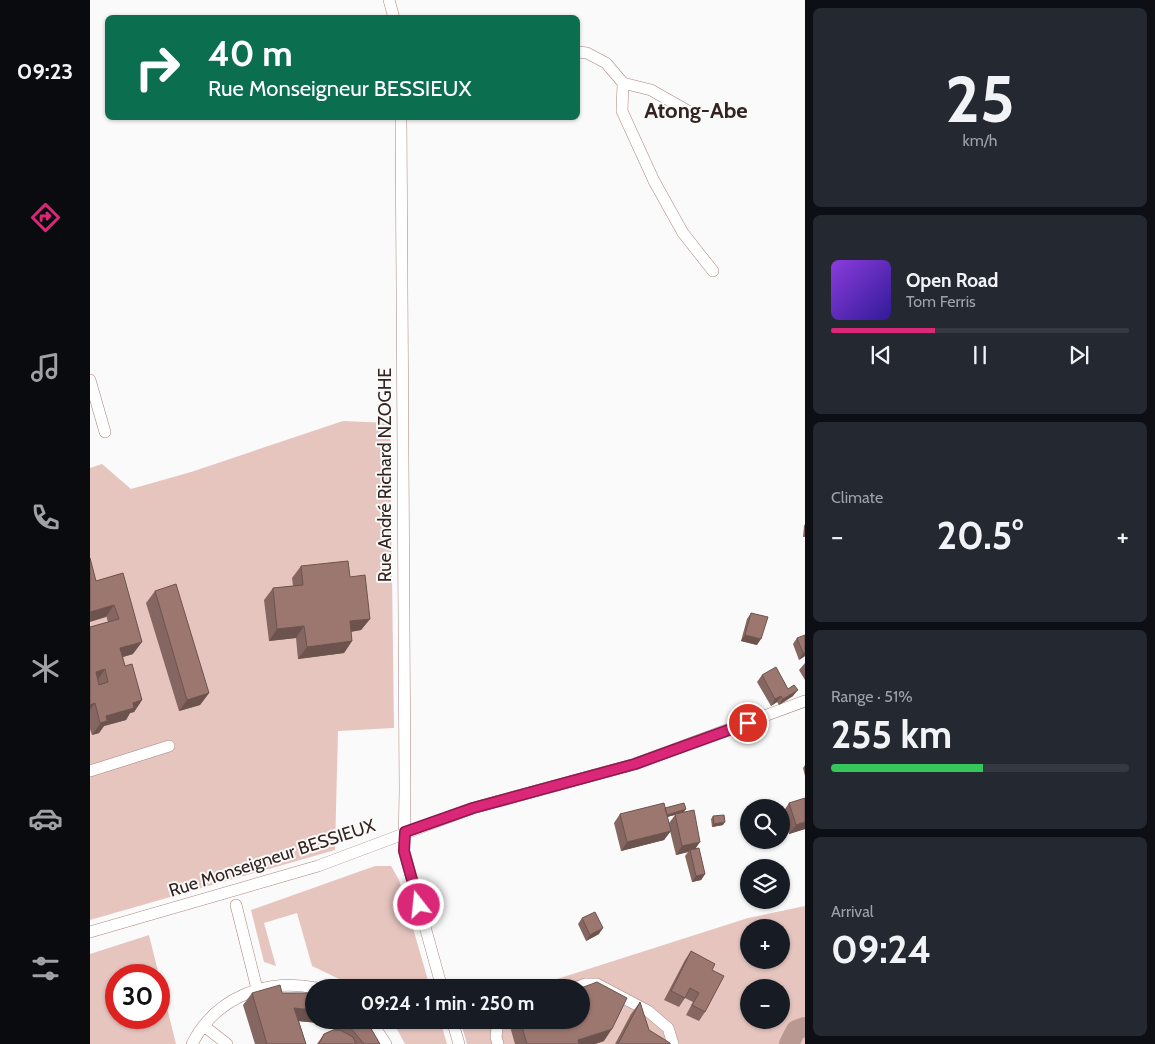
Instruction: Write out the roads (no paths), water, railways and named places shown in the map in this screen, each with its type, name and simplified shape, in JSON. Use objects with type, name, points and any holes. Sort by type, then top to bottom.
[{"type":"street","points":[[389,0],[393,15]]},
{"type":"street","points":[[580,52],[587,53],[606,63],[623,83],[651,90],[688,111]]},
{"type":"street","points":[[623,83],[622,110],[654,181],[683,233],[714,271]]},
{"type":"street","name":"Rue André Richard NZOGHE","points":[[401,120],[404,851],[440,979]]},
{"type":"street","points":[[90,380],[105,432]]},
{"type":"street","name":"Rue Monseigneur BESSIEUX","points":[[90,932],[310,868],[473,808],[635,764],[805,701]]},
{"type":"street","points":[[90,771],[169,746]]},
{"type":"street","points":[[236,905],[257,989]]},
{"type":"street","points":[[192,1044],[204,1026],[231,1001],[257,989],[285,984],[305,987]]},
{"type":"street","points":[[590,984],[597,984],[648,1011],[668,1028],[673,1044]]},
{"type":"street","points":[[204,1026],[227,1044]]},
{"type":"street","points":[[376,1029],[386,1044]]},
{"type":"street","points":[[455,1029],[459,1044]]},
{"type":"street","points":[[497,1029],[496,1037],[498,1044]]},
{"type":"waterway","points":[[789,1044],[796,1030],[805,1027]]},
{"type":"district","name":"Atong-Abe","points":[[696,110]]}]
